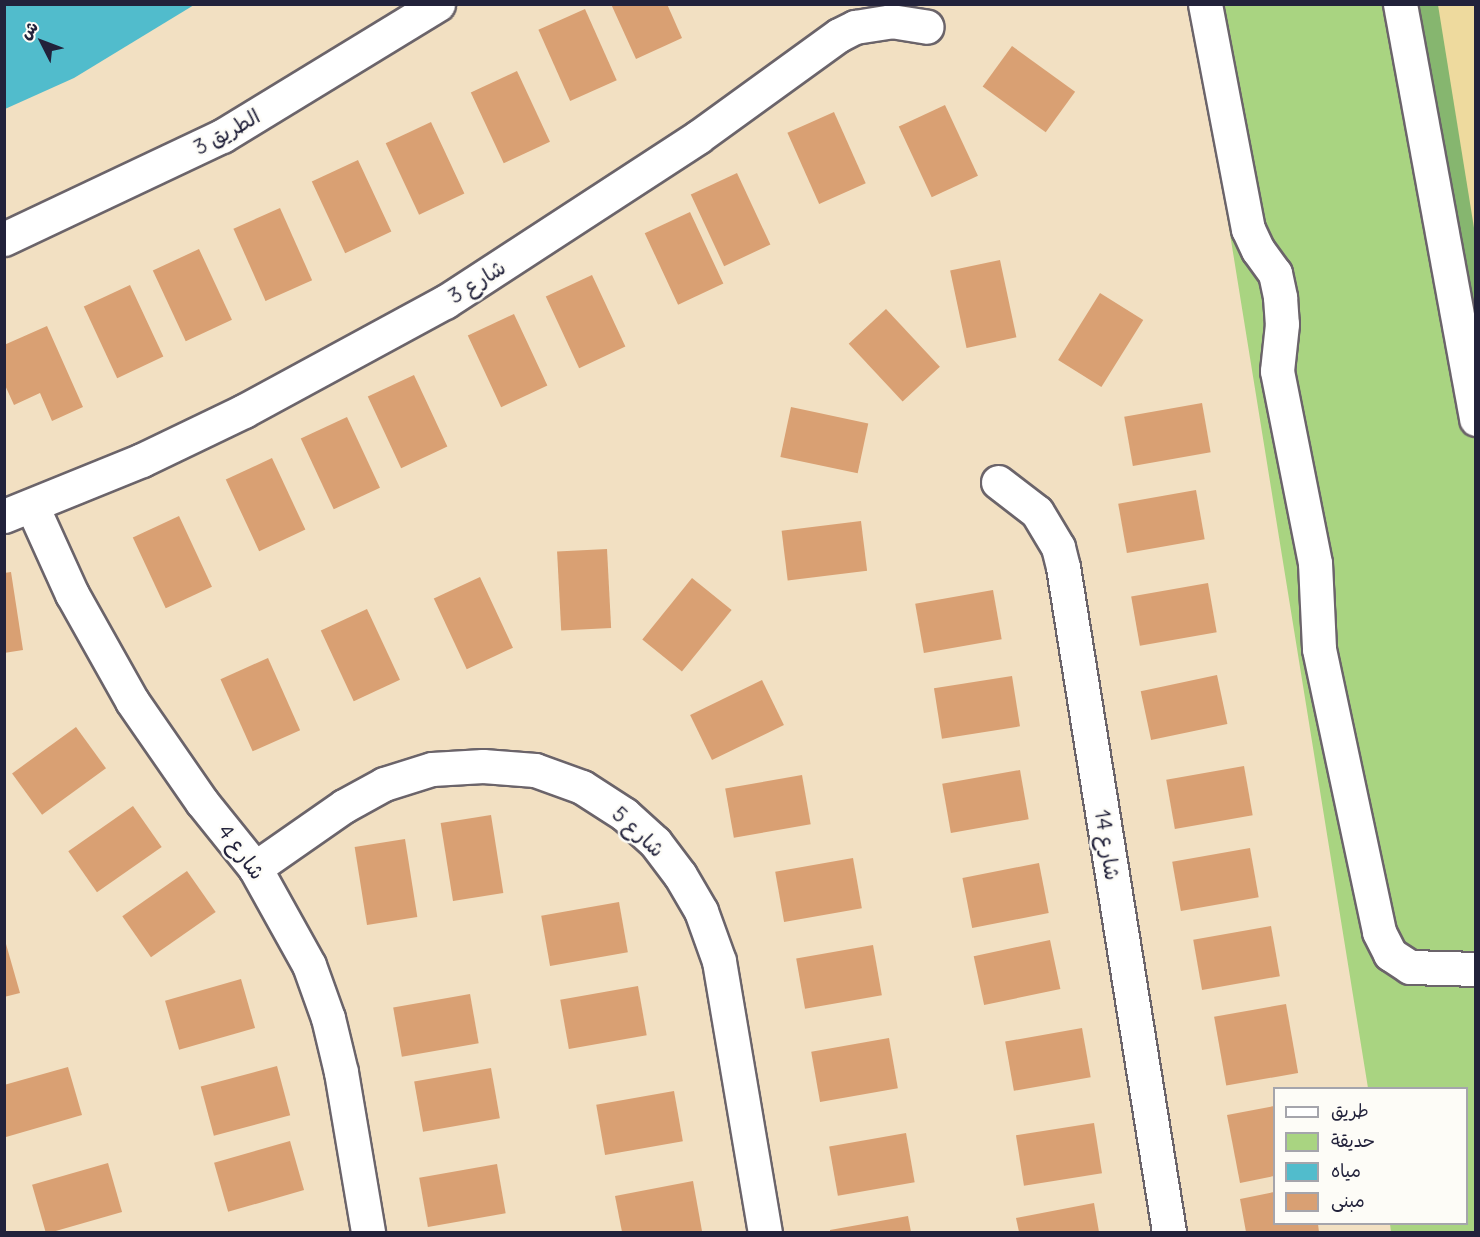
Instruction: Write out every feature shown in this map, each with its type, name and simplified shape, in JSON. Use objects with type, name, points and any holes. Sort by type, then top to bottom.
[{"type":"street","name":"3 الطريق","points":[[4,239],[222,136],[438,4]]},
{"type":"street","points":[[1205,4],[1248,229],[1258,250],[1275,273],[1281,297],[1282,324],[1277,371],[1315,563],[1319,649],[1379,932],[1390,954],[1410,967],[1476,969]]},
{"type":"street","points":[[1400,4],[1476,418]]},
{"type":"street","name":"شارع 3","points":[[18,511],[244,411],[445,302],[669,156],[839,35],[855,27],[891,21],[927,27]]},
{"type":"street","name":"شارع 14","points":[[998,483],[1037,512],[1058,547],[1063,567],[1169,1233]]},
{"type":"street","name":"شارع 4","points":[[18,511],[72,594],[132,701],[202,802],[255,868],[285,915],[328,1018],[341,1072],[368,1233]]},
{"type":"street","name":"شارع 5","points":[[255,868],[344,806],[384,784],[432,769],[483,766],[536,771],[582,787],[624,814],[655,842],[680,875],[701,911],[720,961],[765,1233]]},
{"type":"green space","points":[[1193,5],[1438,5],[1476,234],[1475,1232],[1391,1232],[1390,1225],[1468,1225],[1468,1087],[1368,1087]]},
{"type":"green space","points":[[1400,5],[1459,5],[1476,105],[1475,419]]},
{"type":"sand","points":[[1438,5],[1475,5],[1475,234]]},
{"type":"water","points":[[4,5],[194,5],[74,78],[5,109]]},
{"type":"building","points":[[611,4],[667,4],[682,38],[636,59]]},
{"type":"building","points":[[585,9],[617,80],[570,101],[538,30]]},
{"type":"building","points":[[1012,46],[1075,92],[1046,132],[983,86]]},
{"type":"building","points":[[517,71],[550,142],[504,163],[471,93]]},
{"type":"building","points":[[945,105],[978,176],[932,197],[899,127]]},
{"type":"building","points":[[834,112],[866,183],[819,204],[787,133]]},
{"type":"building","points":[[431,122],[464,194],[419,215],[386,143]]},
{"type":"building","points":[[358,160],[391,232],[345,253],[312,182]]},
{"type":"building","points":[[737,173],[770,245],[724,266],[691,195]]},
{"type":"building","points":[[280,208],[312,280],[266,301],[233,229]]},
{"type":"building","points":[[690,212],[723,284],[678,305],[645,233]]},
{"type":"building","points":[[199,249],[232,320],[186,341],[153,271]]},
{"type":"building","points":[[1000,260],[1016,337],[967,348],[950,271]]},
{"type":"building","points":[[592,275],[625,347],[579,368],[546,297]]},
{"type":"building","points":[[130,285],[163,357],[117,378],[84,307]]},
{"type":"building","points":[[1100,293],[1143,320],[1101,387],[1058,360]]},
{"type":"building","points":[[886,309],[940,367],[903,402],[849,344]]},
{"type":"building","points":[[514,314],[547,386],[501,407],[468,336]]},
{"type":"building","points":[[47,326],[83,407],[52,421],[40,393],[14,405],[4,383],[4,345]]},
{"type":"building","points":[[414,375],[447,447],[401,468],[368,397]]},
{"type":"building","points":[[1202,403],[1211,452],[1133,466],[1124,417]]},
{"type":"building","points":[[791,407],[868,423],[858,473],[780,457]]},
{"type":"building","points":[[347,417],[380,488],[334,509],[301,439]]},
{"type":"building","points":[[272,458],[305,530],[259,551],[226,480]]},
{"type":"building","points":[[1196,490],[1205,539],[1127,553],[1118,504]]},
{"type":"building","points":[[179,516],[212,587],[166,608],[133,538]]},
{"type":"building","points":[[861,521],[867,571],[788,580],[782,531]]},
{"type":"building","points":[[607,549],[611,628],[561,631],[557,552]]},
{"type":"building","points":[[11,572],[23,650],[4,653],[4,573]]},
{"type":"building","points":[[480,577],[513,648],[467,669],[434,599]]},
{"type":"building","points":[[692,578],[732,610],[682,671],[642,639]]},
{"type":"building","points":[[1208,583],[1217,632],[1140,646],[1131,597]]},
{"type":"building","points":[[993,590],[1002,639],[924,653],[915,604]]},
{"type":"building","points":[[367,609],[400,680],[354,701],[321,631]]},
{"type":"building","points":[[268,658],[300,730],[253,751],[220,679]]},
{"type":"building","points":[[1217,675],[1227,724],[1151,740],[1141,691]]},
{"type":"building","points":[[1012,676],[1020,726],[942,739],[934,688]]},
{"type":"building","points":[[762,680],[784,725],[712,760],[690,715]]},
{"type":"building","points":[[76,727],[106,768],[42,815],[12,773]]},
{"type":"building","points":[[1244,766],[1253,815],[1175,829],[1166,780]]},
{"type":"building","points":[[1020,770],[1029,819],[951,833],[942,784]]},
{"type":"building","points":[[802,775],[811,824],[734,838],[725,789]]},
{"type":"building","points":[[133,806],[162,847],[97,892],[68,851]]},
{"type":"building","points":[[491,815],[503,893],[453,901],[441,823]]},
{"type":"building","points":[[405,839],[417,917],[367,925],[355,847]]},
{"type":"building","points":[[1250,848],[1259,897],[1181,911],[1172,862]]},
{"type":"building","points":[[853,858],[862,908],[784,922],[775,872]]},
{"type":"building","points":[[1039,863],[1049,913],[972,928],[962,878]]},
{"type":"building","points":[[187,871],[216,912],[151,957],[122,916]]},
{"type":"building","points":[[619,902],[628,952],[550,966],[541,916]]},
{"type":"building","points":[[1271,926],[1280,976],[1202,990],[1193,940]]},
{"type":"building","points":[[1050,940],[1060,989],[984,1005],[974,956]]},
{"type":"building","points":[[6,944],[20,993],[4,997],[4,945]]},
{"type":"building","points":[[873,945],[882,995],[805,1009],[796,959]]},
{"type":"building","points":[[241,979],[255,1028],[179,1050],[165,1001]]},
{"type":"building","points":[[638,986],[647,1035],[569,1049],[560,1000]]},
{"type":"building","points":[[470,994],[479,1043],[402,1057],[393,1008]]},
{"type":"building","points":[[1286,1004],[1298,1073],[1226,1086],[1214,1017]]},
{"type":"building","points":[[1082,1028],[1091,1077],[1014,1091],[1005,1042]]},
{"type":"building","points":[[889,1038],[898,1088],[820,1102],[811,1052]]},
{"type":"building","points":[[277,1066],[290,1115],[214,1136],[201,1086]]},
{"type":"building","points":[[68,1067],[82,1115],[6,1137],[4,1085]]},
{"type":"building","points":[[491,1068],[500,1118],[423,1132],[414,1082]]},
{"type":"building","points":[[674,1091],[683,1141],[605,1155],[596,1105]]},
{"type":"building","points":[[1273,1106],[1273,1176],[1240,1183],[1227,1115]]},
{"type":"building","points":[[1094,1123],[1102,1173],[1024,1186],[1016,1135]]},
{"type":"building","points":[[906,1133],[915,1182],[838,1196],[829,1147]]},
{"type":"building","points":[[290,1141],[304,1190],[228,1212],[214,1163]]},
{"type":"building","points":[[108,1163],[122,1212],[46,1232],[32,1185]]},
{"type":"building","points":[[497,1164],[506,1213],[428,1227],[419,1178]]},
{"type":"building","points":[[693,1181],[702,1231],[622,1232],[615,1196]]},
{"type":"building","points":[[1273,1192],[1273,1225],[1318,1225],[1319,1232],[1246,1232],[1240,1199]]},
{"type":"building","points":[[1094,1203],[1099,1232],[1019,1232],[1016,1218]]},
{"type":"building","points":[[908,1216],[911,1232],[830,1232],[830,1230]]}]
